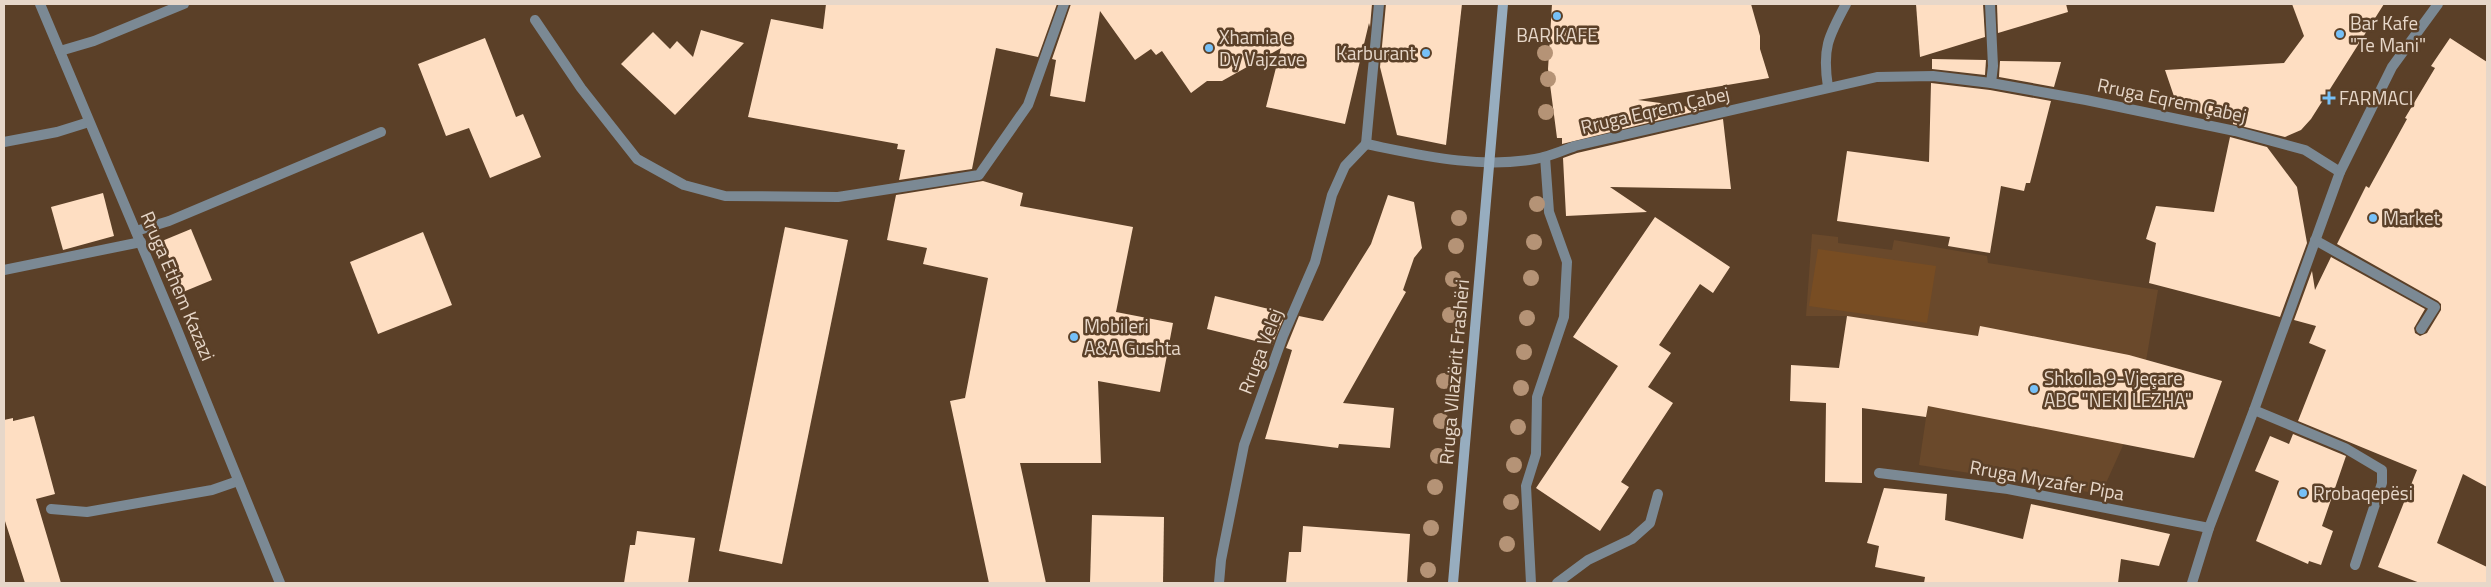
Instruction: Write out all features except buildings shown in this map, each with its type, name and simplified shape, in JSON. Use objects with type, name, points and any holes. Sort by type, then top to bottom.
[{"type":"main road","name":"Rruga Vllazërit Frashëri","points":[[1453,583],[1503,4]]},
{"type":"street","name":"Rruga Ethem Kazazi","points":[[40,4],[280,583]]},
{"type":"street","points":[[60,51],[94,41],[184,4]]},
{"type":"street","points":[[535,20],[581,88],[637,159],[684,185],[725,196],[838,197],[979,175],[1028,105],[1064,4]]},
{"type":"street","points":[[1379,4],[1366,144],[1426,156],[1489,163]]},
{"type":"street","points":[[1828,87],[1825,64],[1828,36],[1846,4]]},
{"type":"street","points":[[1990,4],[1993,66],[1991,83]]},
{"type":"street","points":[[2192,583],[2209,528],[2340,172],[2392,67],[2438,4]]},
{"type":"street","name":"Rruga Eqrem Çabej","points":[[1489,163],[1545,157],[1575,146],[1877,77],[1933,76],[1991,83],[2086,100],[2235,131],[2305,150],[2340,172]]},
{"type":"street","points":[[4,142],[58,132],[89,122]]},
{"type":"street","points":[[136,232],[169,221],[381,132]]},
{"type":"street","name":"Rruga Velej","points":[[1219,583],[1221,560],[1244,445],[1283,336],[1315,262],[1332,195],[1345,166],[1366,144]]},
{"type":"street","points":[[1531,583],[1526,486],[1536,454],[1537,397],[1564,317],[1567,262],[1549,212],[1545,157]]},
{"type":"street","points":[[2315,240],[2435,307],[2421,329]]},
{"type":"street","points":[[4,270],[140,242]]},
{"type":"street","points":[[2254,410],[2345,448],[2382,470],[2382,483],[2355,564]]},
{"type":"street","name":"Rruga Myzafer Pipa","points":[[1879,473],[2008,489],[2209,528]]},
{"type":"street","points":[[51,510],[87,512],[212,490],[238,481]]},
{"type":"street","points":[[1557,583],[1588,560],[1632,539],[1638,534],[1650,523],[1658,494]]},
{"type":"shaded area","name":"Shkolla 9-Vjeçare ABC \"NEKI LEZHA\"","points":[[1812,234],[1838,237],[1838,243],[1892,250],[1894,240],[1987,256],[1988,263],[2158,290],[2146,361],[2125,441],[2101,494],[1919,465],[1939,330],[1847,316],[1806,316]]},
{"type":"shaded area","points":[[1818,249],[1936,266],[1927,323],[1809,306]]},
{"type":"place","name":"BAR KAFE","points":[[1557,16]]},
{"type":"place","name":"Bar Kafe \"Te Mani\"","points":[[2340,34]]},
{"type":"place","name":"Xhamia e Dy Vajzave","points":[[1209,48]]},
{"type":"place","name":"Karburant","points":[[1426,53]]},
{"type":"place","name":"FARMACI","points":[[2329,98]]},
{"type":"place","name":"Market","points":[[2373,218]]},
{"type":"place","name":"Mobileri A&A Gushta","points":[[1074,337]]},
{"type":"place","name":"Shkolla 9-Vjeçare ABC \"NEKI LEZHA\"","points":[[2034,389]]},
{"type":"place","name":"Rrobaqepësi","points":[[2303,493]]}]
